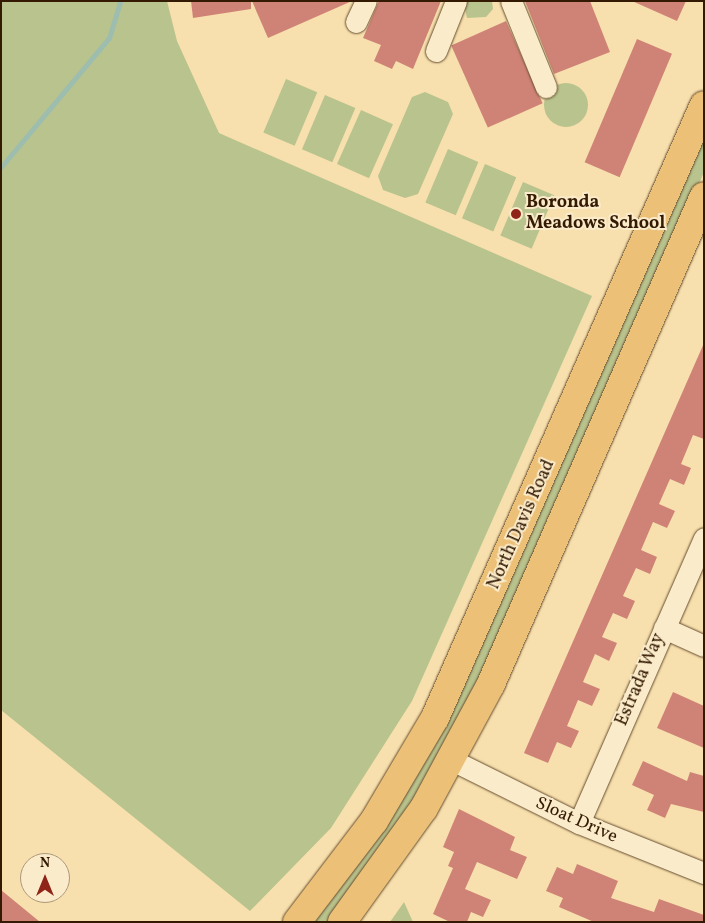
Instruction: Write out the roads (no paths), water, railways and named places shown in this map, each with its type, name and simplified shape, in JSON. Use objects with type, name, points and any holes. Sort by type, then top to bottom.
[{"type":"highway","name":"North Davis Road","points":[[297,922],[374,821],[435,718],[704,105]]},
{"type":"highway","name":"North Davis Road","points":[[342,922],[401,843],[452,760],[491,684],[704,196]]},
{"type":"street","points":[[356,22],[366,1]]},
{"type":"street","points":[[436,51],[456,1]]},
{"type":"street","points":[[511,1],[546,87]]},
{"type":"street","name":"Estrada Way","points":[[580,823],[704,538]]},
{"type":"street","points":[[664,628],[704,646]]},
{"type":"street","name":"Sloat Drive","points":[[452,760],[580,823],[704,873]]},
{"type":"waterway","points":[[1,167],[109,38],[120,1]]},
{"type":"place","name":"Boronda Meadows School","points":[[516,214]]}]
